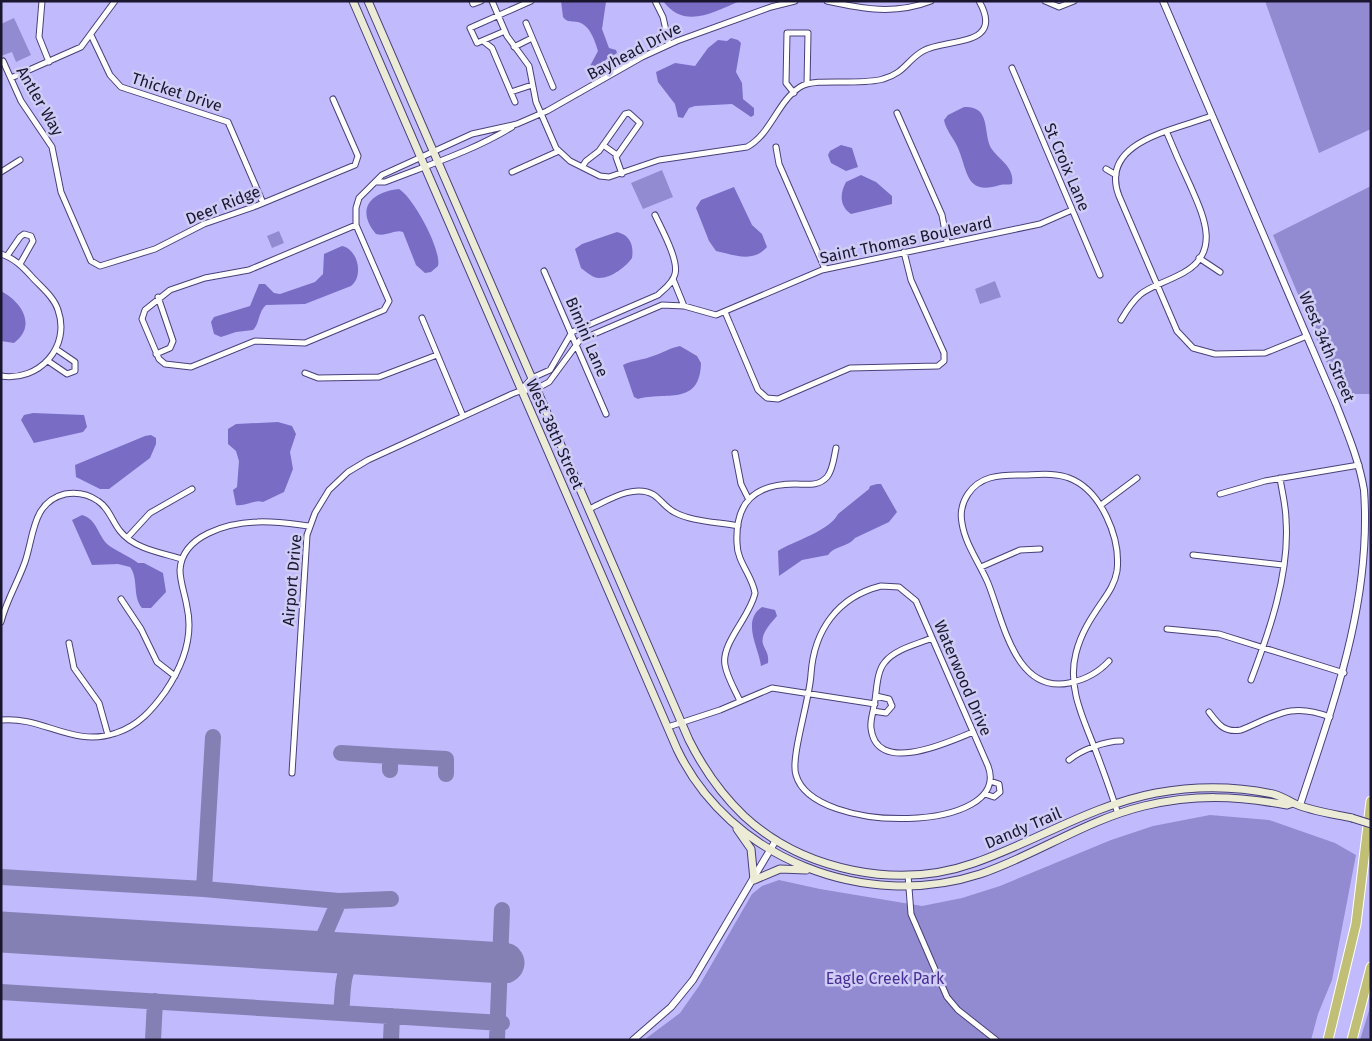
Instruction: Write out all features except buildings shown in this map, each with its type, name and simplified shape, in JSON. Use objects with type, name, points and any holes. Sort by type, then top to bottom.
[{"type":"highway","points":[[1328,1040],[1356,924],[1371,801]]},
{"type":"highway","points":[[1352,1040],[1371,967]]},
{"type":"main road","name":"West 38th Street","points":[[353,1],[520,391],[686,765],[724,813],[749,835],[771,850]]},
{"type":"main road","name":"West 38th Street","points":[[368,1],[680,722],[699,759],[720,789],[744,815],[776,840]]},
{"type":"main road","name":"Dandy Trail","points":[[776,840],[810,857],[842,868],[882,874],[908,875],[947,870],[972,864],[1115,804],[1155,794],[1210,788],[1273,794],[1296,804]]},
{"type":"main road","name":"Dandy Trail","points":[[771,850],[812,870],[856,883],[909,886],[945,883],[980,874],[1118,814],[1144,806],[1197,798],[1236,797],[1296,804],[1371,824]]},
{"type":"main road","points":[[724,813],[751,849],[754,880],[780,869],[812,870]]},
{"type":"street","points":[[42,1],[40,37],[49,62]]},
{"type":"street","points":[[11,78],[78,49],[91,35],[115,1]]},
{"type":"street","points":[[472,1],[473,4],[480,1]]},
{"type":"street","points":[[492,1],[514,48],[529,66],[540,114],[559,151],[570,162],[605,176],[622,174],[659,160],[747,147],[758,139],[794,93],[807,84],[856,84],[883,79],[901,72],[923,50],[975,37],[983,29],[986,21],[984,10],[979,1]]},
{"type":"street","points":[[505,31],[477,44],[470,28],[531,1]]},
{"type":"street","points":[[655,1],[663,17],[669,44]]},
{"type":"street","name":"Bayhead Drive","points":[[375,182],[385,182],[438,162],[494,137],[669,44],[771,7],[796,1]]},
{"type":"street","points":[[827,1],[878,10],[903,9],[931,1]]},
{"type":"street","points":[[1045,1],[1059,7],[1074,1]]},
{"type":"street","name":"West 34th Street","points":[[1163,1],[1348,433],[1359,465],[1368,512],[1369,563],[1361,619],[1330,717],[1296,804]]},
{"type":"street","points":[[526,23],[553,87]]},
{"type":"street","points":[[794,93],[786,83],[787,33],[808,33],[807,84]]},
{"type":"street","name":"Thicket Drive","points":[[91,35],[110,75],[121,87],[228,122],[263,203]]},
{"type":"street","points":[[514,48],[532,38]]},
{"type":"street","points":[[483,41],[492,48],[515,102]]},
{"type":"street","name":"Antler Way","points":[[3,61],[21,101],[52,147],[61,192],[91,261],[96,265]]},
{"type":"street","name":"St Croix Lane","points":[[1012,68],[1100,275]]},
{"type":"street","points":[[511,92],[532,85]]},
{"type":"street","name":"Deer Ridge","points":[[96,265],[103,266],[155,249],[204,224],[263,203],[353,166],[357,161],[357,153],[333,99]]},
{"type":"street","points":[[582,167],[603,144],[626,113],[639,120],[639,125],[617,155],[616,160],[622,174]]},
{"type":"street","points":[[897,113],[942,215],[947,242]]},
{"type":"street","points":[[1212,116],[1142,142],[1130,149],[1121,160],[1116,175],[1119,196],[1179,333],[1188,344],[1204,353],[1263,353],[1307,336]]},
{"type":"street","name":"Bayhead Drive","points":[[356,225],[355,214],[360,198],[382,175],[472,134],[517,124]]},
{"type":"street","points":[[1120,320],[1136,296],[1157,284],[1185,272],[1199,258],[1206,239],[1204,219],[1167,133]]},
{"type":"street","points":[[603,144],[617,155]]},
{"type":"street","points":[[776,147],[779,164],[825,269]]},
{"type":"street","points":[[512,172],[559,151]]},
{"type":"street","points":[[1,172],[20,160]]},
{"type":"street","points":[[1106,169],[1116,175]]},
{"type":"street","name":"Saint Thomas Boulevard","points":[[576,343],[662,305],[684,306],[716,316],[825,269],[1040,224],[1072,210]]},
{"type":"street","points":[[520,391],[532,378],[550,370],[572,332],[658,295],[673,279],[675,274],[674,260],[655,215]]},
{"type":"street","points":[[356,225],[388,301],[384,310],[305,343],[255,341],[191,367],[164,363],[156,354],[142,319],[144,311],[170,290],[205,278],[249,270],[356,225]]},
{"type":"street","points":[[1,376],[25,375],[39,369],[48,361],[56,349],[61,330],[57,308],[48,293],[20,264],[4,255],[24,234],[31,236],[33,240],[32,246],[20,264]]},
{"type":"street","points":[[725,312],[757,387],[766,397],[779,399],[850,368],[935,367],[943,362],[944,353],[912,280],[904,252]]},
{"type":"street","points":[[1199,258],[1220,272]]},
{"type":"street","name":"Bimini Lane","points":[[544,271],[606,414]]},
{"type":"street","points":[[673,279],[684,306]]},
{"type":"street","points":[[658,295],[662,305]]},
{"type":"street","points":[[156,354],[170,348],[173,342],[158,298]]},
{"type":"street","points":[[422,318],[463,416]]},
{"type":"street","points":[[520,391],[536,390],[549,382],[559,371],[576,343]]},
{"type":"street","points":[[48,361],[67,374],[75,371],[75,362],[56,349]]},
{"type":"street","points":[[305,373],[318,378],[379,377],[437,355]]},
{"type":"street","name":"Airport Drive","points":[[292,773],[304,552],[310,526],[324,498],[352,470],[368,460],[520,391]]},
{"type":"street","points":[[740,701],[725,667],[724,654],[729,641],[741,626],[755,593],[738,551],[738,526],[748,498],[758,491],[769,488],[790,484],[813,485],[821,482],[830,472],[836,448]]},
{"type":"street","points":[[735,453],[741,484],[748,498]]},
{"type":"street","points":[[1220,494],[1280,478],[1359,465]]},
{"type":"street","points":[[1109,661],[1096,673],[1074,682],[1059,684],[1046,682],[1031,674],[1022,664],[981,567],[963,530],[961,511],[964,500],[972,489],[983,480],[994,476],[1064,476],[1085,487],[1101,505],[1108,518],[1116,553],[1117,572],[1113,586],[1082,634],[1075,656],[1074,682],[1078,706],[1118,814]]},
{"type":"street","points":[[1101,505],[1137,478]]},
{"type":"street","points":[[1251,680],[1276,609],[1283,565],[1286,520],[1280,478]]},
{"type":"street","points":[[127,538],[150,513],[192,488]]},
{"type":"street","points":[[589,509],[628,492],[640,490],[656,496],[670,509],[680,515],[738,526]]},
{"type":"street","points":[[1,622],[26,560],[36,520],[42,508],[51,500],[69,494],[91,497],[105,507],[127,538],[139,545],[182,560]]},
{"type":"street","points":[[1,720],[28,721],[80,737],[108,735],[128,728],[154,707],[175,676],[184,656],[189,630],[187,605],[180,579],[182,560],[189,547],[199,538],[233,526],[258,522],[310,526]]},
{"type":"street","points":[[981,567],[1020,550],[1040,549]]},
{"type":"street","points":[[1194,555],[1283,565]]},
{"type":"street","name":"Waterwood Drive","points":[[810,693],[814,649],[821,631],[830,617],[849,600],[873,588],[886,585],[899,587],[916,601],[990,770],[990,784],[999,784],[1000,792],[994,797],[985,794]]},
{"type":"street","points":[[121,599],[141,630],[157,662],[175,676]]},
{"type":"street","points":[[1167,629],[1219,634],[1345,673]]},
{"type":"street","points":[[932,638],[894,655],[885,662],[880,671],[871,723],[873,737],[879,746],[891,752],[908,752],[928,750],[973,732]]},
{"type":"street","points":[[69,643],[74,668],[99,703],[108,735]]},
{"type":"street","points":[[668,727],[772,688],[875,704]]},
{"type":"street","points":[[810,693],[794,770],[801,786],[812,796],[845,810],[878,818],[911,819],[944,814],[973,804],[985,794],[990,784]]},
{"type":"street","points":[[873,711],[887,712],[892,708],[889,699],[876,696]]},
{"type":"street","points":[[1209,712],[1218,725],[1232,731],[1294,709],[1308,710],[1330,717]]},
{"type":"street","points":[[1069,760],[1079,753],[1121,741]]},
{"type":"street","points":[[633,1040],[664,1014],[684,991],[754,880],[776,840]]},
{"type":"street","points":[[908,875],[911,914],[947,996],[958,1010],[996,1040]]},
{"type":"green space","points":[[1265,1],[1371,1],[1371,129],[1319,153]]},
{"type":"green space","points":[[14,18],[31,55],[16,62],[12,52],[1,56],[1,24]]},
{"type":"green space","points":[[662,170],[673,197],[643,209],[631,183]]},
{"type":"green space","points":[[1371,186],[1371,394],[1340,394],[1273,235]]},
{"type":"green space","points":[[279,231],[284,243],[272,248],[267,236]]},
{"type":"green space","points":[[995,281],[1001,297],[980,304],[975,289]]},
{"type":"green space","name":"Eagle Creek Park","points":[[1210,815],[1269,820],[1335,843],[1356,855],[1332,980],[1318,1014],[1311,1040],[644,1040],[680,1013],[699,986],[752,894],[762,886],[779,880],[820,889],[922,906],[962,898],[1000,886],[1111,840],[1153,826]]},
{"type":"green space","points":[[1371,1004],[1371,1039],[1360,1040]]},
{"type":"shaded area","points":[[561,1],[606,2],[602,29],[609,48],[616,50],[617,53],[596,66],[590,66],[598,51],[594,38],[586,26],[578,22],[568,21],[563,17]]},
{"type":"shaded area","points":[[663,1],[740,1],[720,10],[690,17],[680,15],[671,10]]},
{"type":"shaded area","points":[[731,38],[741,43],[736,72],[742,83],[743,99],[754,108],[754,115],[751,117],[732,104],[695,106],[689,108],[683,118],[678,117],[675,104],[658,82],[656,72],[675,63],[695,66],[708,48],[718,40],[727,41]]},
{"type":"shaded area","points":[[964,107],[970,107],[982,114],[991,148],[1009,168],[1012,184],[989,188],[980,187],[970,180],[958,148],[946,128],[944,120],[948,115]]},
{"type":"shaded area","points":[[841,145],[852,148],[858,167],[846,171],[831,163],[828,155],[830,151]]},
{"type":"shaded area","points":[[861,175],[876,182],[892,196],[892,204],[851,214],[847,211],[842,199],[844,186],[846,182]]},
{"type":"shaded area","points":[[734,187],[752,225],[762,234],[767,247],[761,252],[748,257],[716,251],[709,241],[696,208],[701,200]]},
{"type":"shaded area","points":[[399,189],[412,202],[419,213],[436,248],[438,266],[431,272],[425,273],[416,265],[403,232],[397,231],[380,235],[376,234],[370,225],[367,217],[369,203],[381,194]]},
{"type":"shaded area","points":[[617,232],[628,238],[632,245],[632,258],[625,265],[610,276],[599,278],[592,276],[581,268],[575,249],[582,244]]},
{"type":"shaded area","points":[[342,246],[352,252],[357,263],[357,276],[351,286],[305,304],[266,305],[253,330],[236,332],[221,337],[214,334],[211,322],[214,317],[250,306],[259,284],[265,284],[274,293],[280,294],[315,282],[323,274],[324,254]]},
{"type":"shaded area","points":[[1,291],[15,301],[26,322],[21,336],[14,343],[1,341]]},
{"type":"shaded area","points":[[680,346],[697,356],[701,363],[699,377],[695,386],[688,392],[670,396],[638,399],[634,397],[623,365]]},
{"type":"shaded area","points":[[33,413],[84,415],[87,427],[83,432],[34,443],[21,420],[24,415]]},
{"type":"shaded area","points":[[278,422],[292,426],[296,434],[290,452],[293,469],[284,492],[263,502],[256,501],[236,505],[233,490],[237,487],[239,461],[236,451],[228,444],[228,429],[236,424]]},
{"type":"shaded area","points":[[151,435],[156,438],[156,444],[150,458],[109,489],[100,489],[76,477],[75,465]]},
{"type":"shaded area","points":[[881,484],[897,512],[889,522],[855,538],[828,555],[802,560],[779,576],[778,551],[827,526],[838,514],[869,489],[870,486]]},
{"type":"shaded area","points":[[82,515],[95,525],[103,539],[111,547],[138,563],[144,563],[163,573],[166,592],[151,608],[142,608],[139,603],[133,572],[130,567],[118,564],[92,565],[72,520]]},
{"type":"shaded area","points":[[762,607],[775,610],[777,616],[763,636],[762,640],[768,655],[768,663],[761,666],[752,627],[756,613]]},
{"type":"taxiway","points":[[204,889],[213,737]]},
{"type":"taxiway","points":[[341,753],[390,756],[390,770]]},
{"type":"taxiway","points":[[390,756],[446,759],[446,774]]},
{"type":"taxiway","points":[[1,877],[204,889],[339,901],[391,899]]},
{"type":"taxiway","points":[[317,952],[339,901]]},
{"type":"taxiway","points":[[497,1040],[502,910]]},
{"type":"taxiway","points":[[327,952],[338,958],[346,968]]},
{"type":"taxiway","points":[[341,1013],[344,978],[350,964],[364,955]]},
{"type":"taxiway","points":[[1,992],[502,1023]]},
{"type":"taxiway","points":[[153,1040],[155,1001]]},
{"type":"taxiway","points":[[391,1040],[392,1016]]},
{"type":"runway","points":[[1,932],[504,963]]}]
